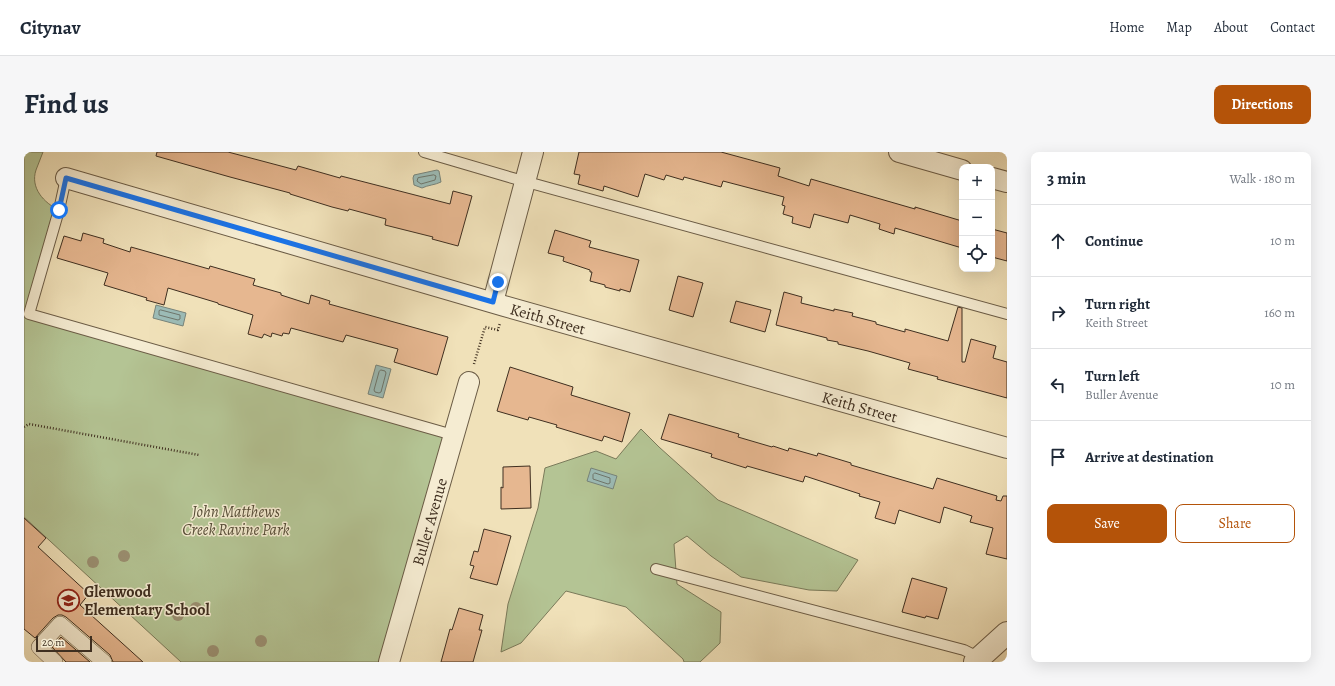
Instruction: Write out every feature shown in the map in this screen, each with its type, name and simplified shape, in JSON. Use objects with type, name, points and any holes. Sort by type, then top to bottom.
[{"type":"street","points":[[493,302],[524,181],[533,152]]},
{"type":"street","points":[[899,152],[959,169]]},
{"type":"street","name":"Keith Street","points":[[66,178],[493,302],[1007,448]]},
{"type":"street","points":[[995,179],[1007,182]]},
{"type":"street","name":"Buller Avenue","points":[[389,662],[469,382]]},
{"type":"street","points":[[55,662],[39,648],[60,624],[104,662]]},
{"type":"street","points":[[978,660],[1007,633]]},
{"type":"lane","points":[[424,152],[1007,314]]},
{"type":"lane","points":[[66,178],[59,210],[29,314],[453,435]]},
{"type":"lane","points":[[656,569],[964,650],[978,660]]},
{"type":"path","points":[[479,347],[485,327],[498,330]]},
{"type":"path","points":[[24,427],[29,424],[199,454]]},
{"type":"green space","name":"John Matthews Creek Ravine Park","points":[[24,152],[43,152],[36,170],[35,183],[44,199],[59,210],[29,313],[446,433],[379,662],[181,662],[24,517]]},
{"type":"green space","points":[[641,429],[718,500],[858,560],[837,591],[809,590],[741,577],[711,556],[687,536],[674,544],[677,584],[721,612],[720,643],[700,662],[684,662],[683,659],[626,607],[566,591],[521,643],[501,652],[508,604],[538,508],[545,468],[596,451],[616,459]]},
{"type":"water","points":[[437,170],[439,171],[441,182],[422,188],[414,185],[414,175]]},
{"type":"water","points":[[156,305],[186,313],[183,326],[153,318]]},
{"type":"water","points":[[376,365],[391,369],[383,398],[368,394]]},
{"type":"water","points":[[591,468],[617,476],[613,489],[587,481]]},
{"type":"building","points":[[157,152],[228,152],[296,170],[298,166],[340,178],[341,176],[450,204],[453,191],[472,196],[458,246],[432,239],[433,237],[385,225],[386,219],[349,209],[348,211],[332,207],[290,193],[156,156]]},
{"type":"building","points":[[579,152],[721,152],[780,168],[778,176],[809,186],[811,179],[959,220],[959,247],[895,228],[894,234],[879,229],[880,224],[850,215],[848,223],[814,214],[810,228],[792,223],[793,217],[783,214],[785,206],[782,205],[784,197],[723,181],[721,187],[684,177],[683,180],[666,175],[664,180],[645,174],[638,197],[604,186],[603,191],[578,184],[580,175],[574,174]]},
{"type":"building","points":[[555,230],[591,241],[589,247],[639,260],[630,292],[605,287],[605,285],[590,281],[592,272],[590,272],[590,270],[563,261],[564,257],[548,253]]},
{"type":"building","points":[[995,230],[1007,233],[1007,261],[995,258]]},
{"type":"building","points":[[83,233],[104,239],[103,243],[130,252],[131,247],[209,269],[210,266],[255,279],[253,285],[281,293],[281,295],[309,304],[311,295],[330,301],[329,304],[448,337],[437,375],[394,362],[398,349],[346,335],[343,342],[291,328],[289,334],[283,333],[282,336],[272,333],[271,337],[264,334],[262,338],[248,334],[253,315],[218,303],[168,288],[164,305],[146,300],[147,298],[104,285],[108,273],[57,258],[64,236],[81,241]]},
{"type":"building","points":[[678,276],[703,283],[693,317],[669,310]]},
{"type":"building","points":[[784,292],[802,297],[801,303],[834,311],[834,309],[853,313],[852,316],[876,322],[876,324],[905,332],[905,329],[948,341],[958,307],[962,308],[962,362],[965,362],[971,339],[996,346],[993,358],[1007,362],[1007,398],[937,379],[938,377],[908,369],[910,363],[838,344],[838,342],[827,340],[827,338],[776,325]]},
{"type":"building","points":[[736,301],[771,310],[765,332],[730,322]]},
{"type":"building","points":[[510,367],[573,387],[571,395],[630,413],[622,442],[604,436],[602,441],[529,417],[528,420],[497,411]]},
{"type":"building","points":[[669,414],[739,434],[738,437],[772,447],[773,446],[788,451],[789,448],[817,456],[818,453],[851,463],[851,465],[933,489],[937,478],[997,496],[996,500],[1001,501],[1003,496],[1007,496],[1007,559],[986,554],[993,528],[970,522],[972,516],[944,507],[940,523],[899,510],[895,524],[875,518],[880,502],[859,496],[860,494],[805,476],[803,482],[747,466],[746,468],[711,457],[712,454],[661,439]]},
{"type":"building","points":[[530,466],[531,508],[501,509],[503,467]]},
{"type":"building","points":[[24,518],[46,538],[38,547],[89,594],[80,605],[143,662],[113,662],[110,655],[62,615],[58,615],[53,618],[35,638],[24,629]]},
{"type":"building","points":[[484,529],[511,536],[497,585],[470,578],[474,566],[470,565],[474,551],[478,552]]},
{"type":"building","points":[[912,578],[947,588],[938,619],[926,616],[925,618],[902,612]]},
{"type":"building","points":[[459,608],[483,615],[479,630],[482,630],[473,662],[441,662],[450,629],[452,630]]},
{"type":"building","points":[[61,637],[90,662],[66,662],[52,647]]},
{"type":"place","name":"Glenwood Elementary School","points":[[69,600]]},
{"type":"route","points":[[59,210],[66,178],[493,302],[498,282]]}]
